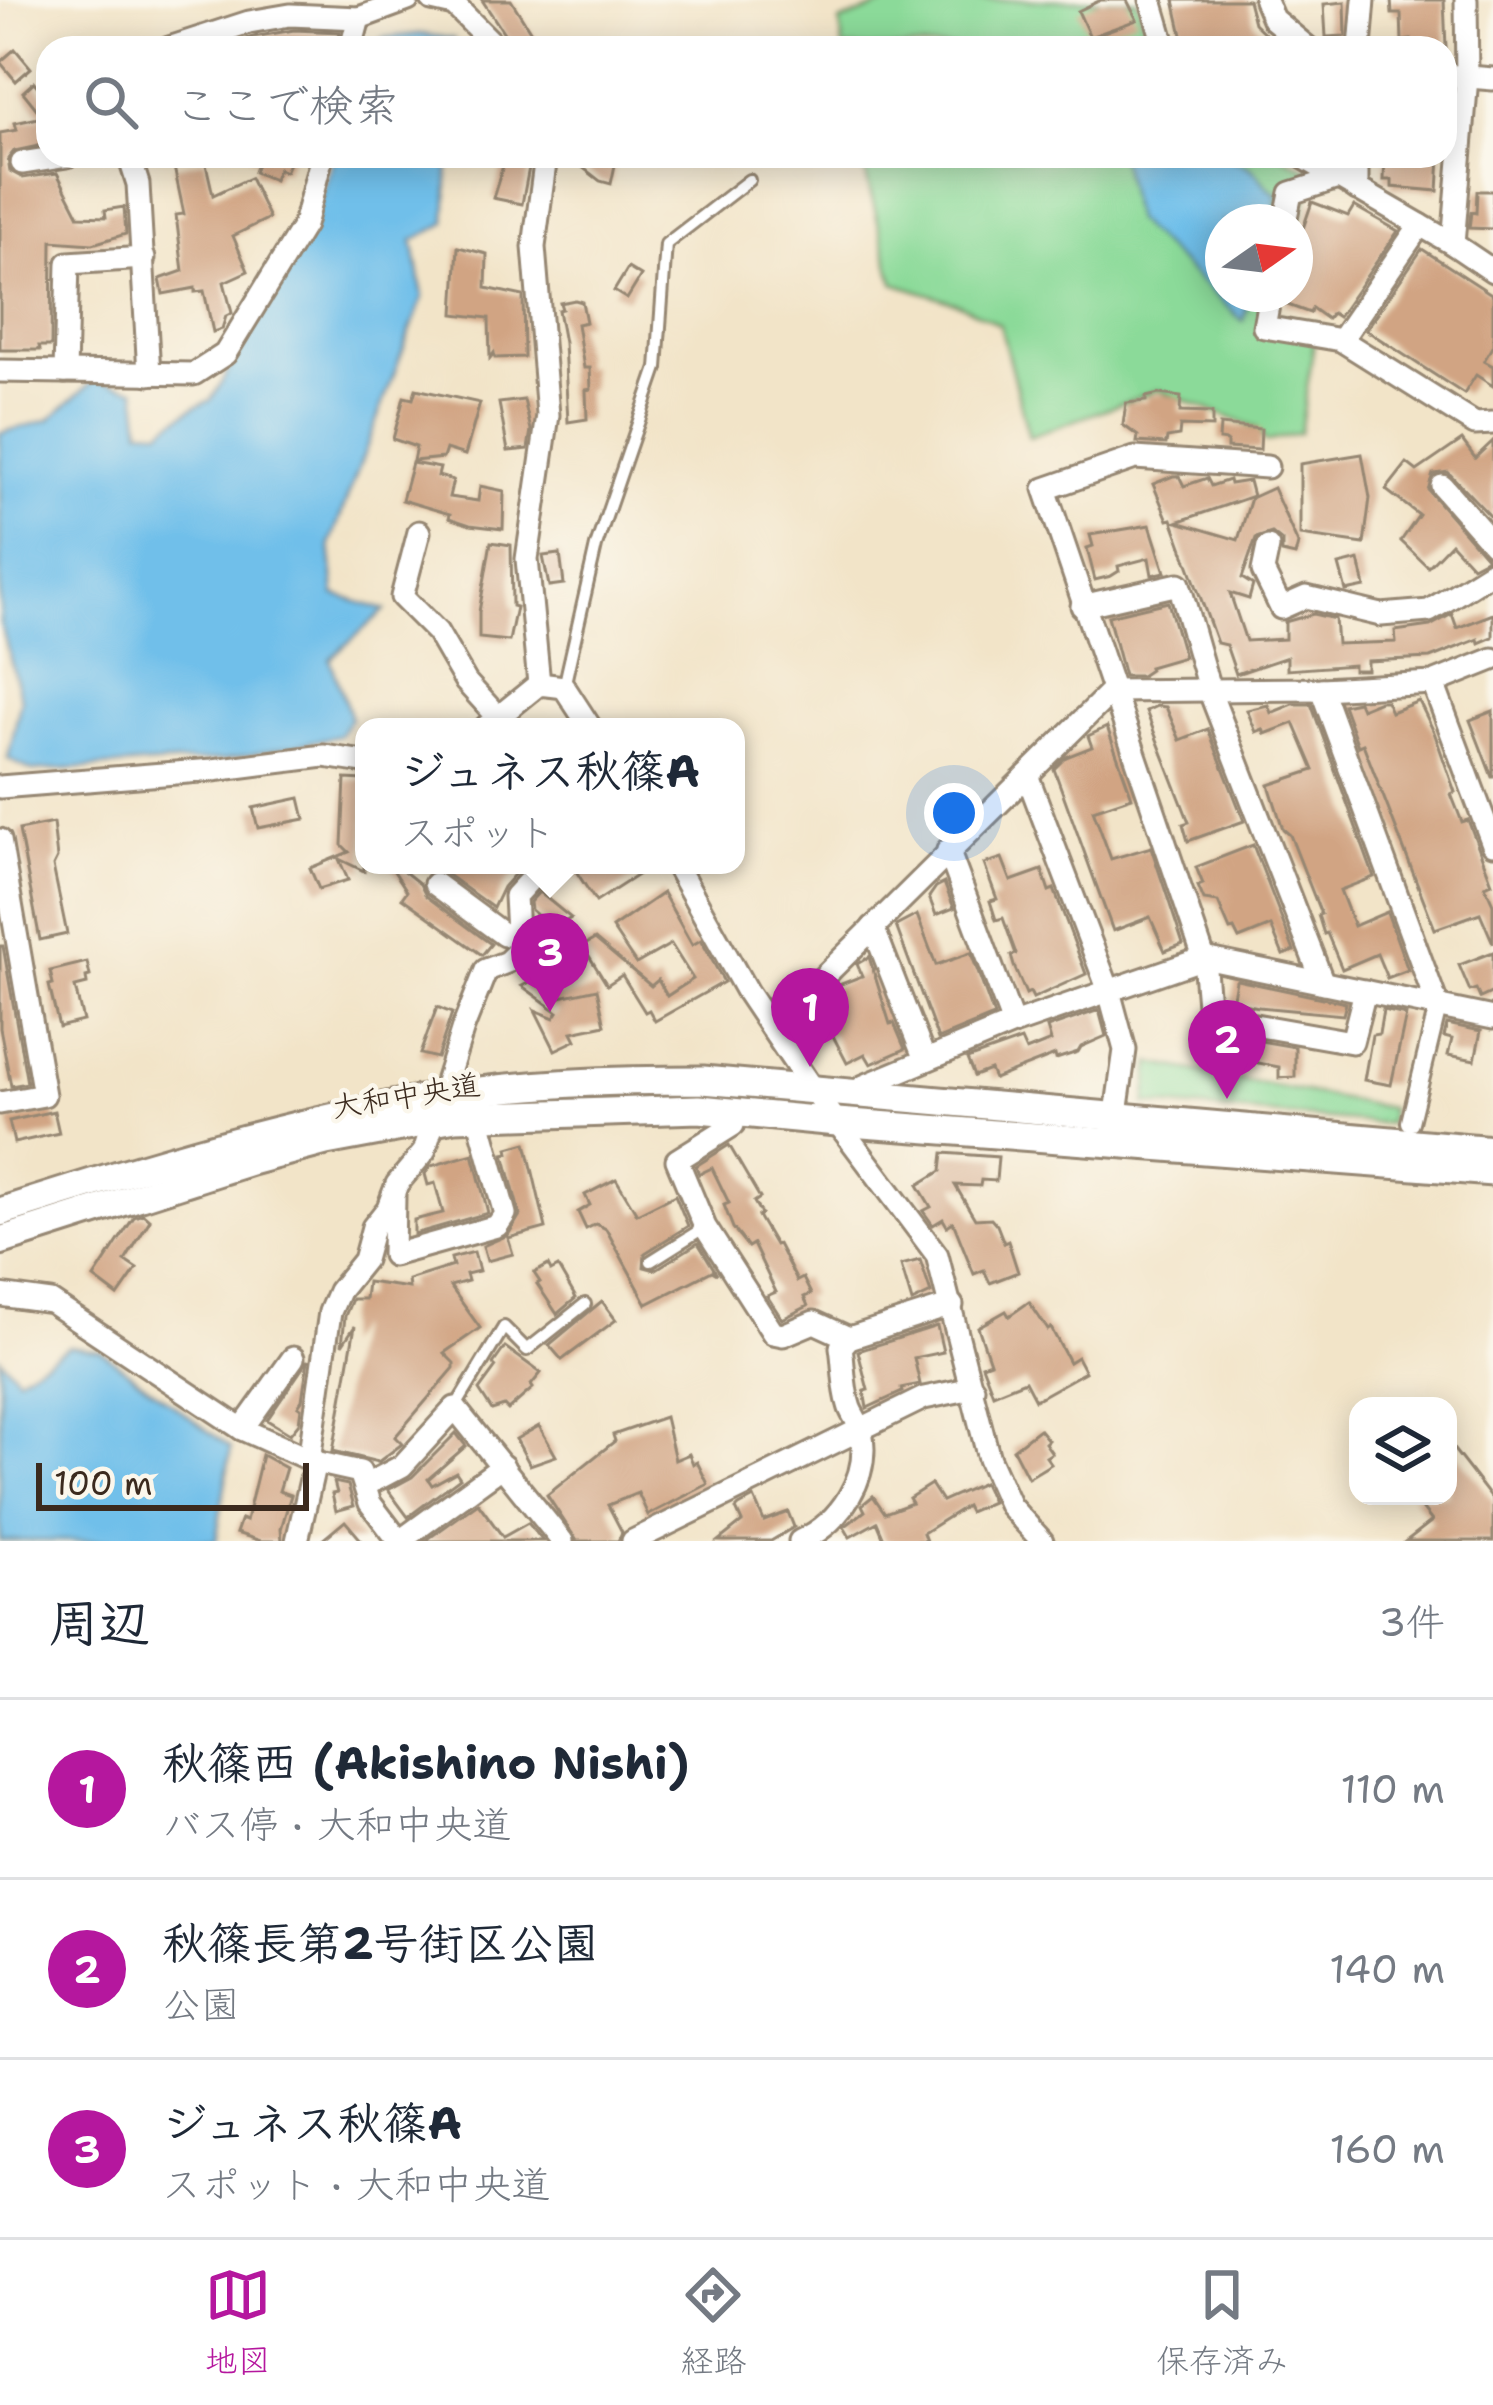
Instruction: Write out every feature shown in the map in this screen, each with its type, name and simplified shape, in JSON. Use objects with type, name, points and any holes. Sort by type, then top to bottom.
[{"type":"street","points":[[206,36],[290,15],[359,18],[408,0]]},
{"type":"street","points":[[1151,0],[1162,36]]},
{"type":"street","points":[[1265,0],[1273,19],[1294,36]]},
{"type":"street","points":[[1361,36],[1364,0]]},
{"type":"street","points":[[1457,68],[1466,0]]},
{"type":"street","points":[[450,2],[484,36]]},
{"type":"street","points":[[354,36],[359,18]]},
{"type":"street","points":[[1457,76],[1493,79]]},
{"type":"street","points":[[22,164],[36,162]]},
{"type":"street","points":[[133,168],[139,184],[149,374]]},
{"type":"street","points":[[0,370],[194,374],[224,354],[304,225],[319,168]]},
{"type":"street","points":[[538,684],[527,559],[548,415],[534,247],[544,168]]},
{"type":"street","points":[[1321,168],[1493,271]]},
{"type":"street","points":[[1347,183],[1353,168]]},
{"type":"street","points":[[1454,244],[1455,168]]},
{"type":"street","points":[[1289,204],[1291,194],[1347,183]]},
{"type":"street","points":[[1342,340],[1420,225]]},
{"type":"street","points":[[65,372],[68,262],[144,258]]},
{"type":"street","points":[[1267,312],[1264,327],[1342,340],[1475,424],[1493,423]]},
{"type":"street","points":[[1267,467],[1135,458],[1045,489],[1204,958],[1209,1017],[1352,1042],[1365,992]]},
{"type":"street","points":[[1442,486],[1493,544]]},
{"type":"street","points":[[419,532],[402,597],[437,632],[489,718]]},
{"type":"street","points":[[1268,547],[1264,571],[1281,608],[1306,598],[1381,615],[1429,611],[1493,571]]},
{"type":"street","points":[[1082,606],[1179,584],[1210,692],[1323,983]]},
{"type":"street","points":[[773,1027],[1112,691],[1322,689],[1433,682],[1493,659]]},
{"type":"street","points":[[1433,682],[1493,844]]},
{"type":"street","points":[[497,718],[538,684],[564,687],[584,718]]},
{"type":"street","points":[[1322,689],[1438,1006],[1410,1122]]},
{"type":"street","points":[[0,787],[323,756],[355,761]]},
{"type":"street","points":[[1027,775],[1108,991],[1125,1050],[1114,1129]]},
{"type":"street","points":[[0,840],[44,1095],[0,1103]]},
{"type":"street","points":[[948,850],[1013,1024]]},
{"type":"street","points":[[297,1541],[314,1462],[310,1453],[330,1312],[364,1260],[373,1227],[388,1208],[394,1190],[424,1152],[486,970],[508,962],[518,951],[515,896],[536,874]]},
{"type":"street","points":[[681,874],[747,992],[813,1090],[937,1255],[989,1459],[1010,1506],[1042,1541]]},
{"type":"street","points":[[435,884],[504,935],[516,934]]},
{"type":"street","points":[[873,927],[925,1060]]},
{"type":"street","points":[[904,1084],[925,1060],[1204,958],[1493,1018]]},
{"type":"street","name":"大和中央道","points":[[0,1212],[183,1156],[596,1080],[703,1080],[853,1095],[904,1084],[1114,1129]]},
{"type":"street","name":"大和中央道","points":[[0,1241],[251,1161],[440,1108],[478,1116],[614,1109],[734,1111],[837,1122],[1114,1129]]},
{"type":"street","points":[[734,1111],[733,1125],[677,1160],[705,1227],[773,1334],[784,1335],[814,1322],[849,1338]]},
{"type":"street","points":[[394,1190],[393,1255],[497,1226],[505,1214],[478,1116]]},
{"type":"street","points":[[1114,1129],[1493,1150]]},
{"type":"street","points":[[1114,1129],[1493,1172]]},
{"type":"street","points":[[0,1295],[51,1302],[242,1430],[314,1462],[359,1472],[370,1503],[400,1541],[503,1466]]},
{"type":"street","points":[[800,1541],[818,1533],[843,1508],[857,1479],[863,1450],[860,1427],[849,1406],[842,1347],[849,1338],[952,1305]]},
{"type":"street","points":[[242,1430],[293,1358]]},
{"type":"street","points":[[633,1541],[924,1398],[973,1388]]},
{"type":"street","points":[[366,1485],[402,1466],[455,1408],[562,1541]]},
{"type":"lane","points":[[564,687],[596,546],[657,368],[667,244],[749,180]]},
{"type":"lane","points":[[651,1261],[705,1227]]},
{"type":"lane","points":[[455,1408],[504,1327],[527,1350],[585,1304]]},
{"type":"green space","points":[[897,0],[1137,0],[1147,36],[842,36],[840,22]]},
{"type":"green space","points":[[864,168],[1305,168],[1315,173],[1306,204],[1205,204],[1205,312],[1274,312],[1317,323],[1300,433],[1266,442],[1257,428],[1158,390],[1029,437],[1000,325],[960,304],[894,283]]},
{"type":"green space","points":[[1151,1063],[1390,1108],[1389,1124],[1146,1104]]},
{"type":"water","points":[[330,168],[448,168],[446,223],[413,240],[423,297],[330,544],[335,595],[385,610],[330,659],[351,718],[339,736],[224,760],[32,771],[8,759],[21,699],[0,622],[0,433],[49,420],[95,380],[136,389],[141,429],[161,430],[211,400],[307,238]]},
{"type":"water","points":[[1123,168],[1250,168],[1278,195],[1275,204],[1205,204],[1205,286],[1134,220]]},
{"type":"water","points":[[69,1346],[101,1351],[231,1448],[216,1541],[0,1541],[0,1358],[18,1377]]},
{"type":"building","points":[[482,0],[511,0],[534,36],[506,36]]},
{"type":"building","points":[[1101,0],[1127,0],[1137,20],[1090,36],[1078,11]]},
{"type":"building","points":[[1174,0],[1248,0],[1254,23],[1268,36],[1182,36]]},
{"type":"building","points":[[1391,0],[1444,0],[1446,36],[1402,36],[1401,14],[1392,14]]},
{"type":"building","points":[[1345,2],[1346,36],[1326,36],[1324,4]]},
{"type":"building","points":[[294,30],[340,32],[339,36],[259,36]]},
{"type":"building","points":[[15,49],[31,68],[16,81],[0,62]]},
{"type":"building","points":[[36,84],[36,108],[23,92]]},
{"type":"building","points":[[36,118],[36,146],[14,151],[8,159],[10,171],[23,178],[57,173],[79,216],[106,217],[105,210],[124,207],[126,234],[93,244],[52,241],[51,346],[39,346],[40,350],[0,350],[0,133],[17,130],[15,123]]},
{"type":"building","points":[[174,168],[207,168],[213,195],[250,178],[269,218],[233,236],[248,271],[224,282],[232,313],[222,329],[213,332],[204,291],[195,292],[195,288],[163,294],[160,279],[183,271],[176,215],[184,214]]},
{"type":"building","points":[[255,168],[287,168],[285,172],[278,169],[274,180],[254,172]]},
{"type":"building","points":[[502,168],[529,168],[522,204],[493,198]]},
{"type":"building","points":[[583,168],[614,168],[611,184]]},
{"type":"building","points":[[1384,168],[1439,168],[1438,191],[1392,187],[1392,180],[1384,180]]},
{"type":"building","points":[[1477,191],[1493,191],[1493,229],[1469,228],[1471,212],[1476,213]]},
{"type":"building","points":[[1311,204],[1348,216],[1354,206],[1398,231],[1338,317],[1332,313],[1327,319],[1313,309]]},
{"type":"building","points":[[458,247],[487,254],[486,288],[523,296],[524,357],[495,358],[494,353],[490,358],[489,318],[454,314]]},
{"type":"building","points":[[1422,249],[1493,295],[1493,345],[1484,361],[1493,366],[1493,386],[1476,375],[1464,394],[1366,330]]},
{"type":"building","points":[[628,268],[641,276],[627,299],[614,291]]},
{"type":"building","points":[[582,302],[586,322],[577,324],[591,389],[586,390],[587,419],[568,422],[558,310],[560,303]]},
{"type":"building","points":[[416,389],[480,403],[465,455],[446,449],[443,458],[413,461],[416,447],[393,439],[404,397],[413,399]]},
{"type":"building","points":[[1159,394],[1181,397],[1180,412],[1212,413],[1212,427],[1180,426],[1179,436],[1167,438],[1166,444],[1137,442],[1138,436],[1123,425],[1126,403]]},
{"type":"building","points":[[524,400],[531,430],[528,449],[508,451],[499,403]]},
{"type":"building","points":[[1220,425],[1261,429],[1260,450],[1227,448],[1227,441],[1219,440]]},
{"type":"building","points":[[1462,440],[1475,458],[1493,441],[1493,519],[1448,472],[1433,474],[1428,490],[1487,558],[1472,566],[1451,543],[1428,567],[1401,541],[1419,515],[1386,490],[1407,463],[1417,471]]},
{"type":"building","points":[[1362,454],[1370,498],[1364,544],[1300,535],[1300,464]]},
{"type":"building","points":[[412,463],[440,468],[438,476],[453,480],[449,497],[478,501],[480,486],[504,491],[503,529],[470,525],[402,500]]},
{"type":"building","points":[[1179,476],[1184,486],[1207,478],[1211,486],[1229,480],[1230,484],[1249,481],[1253,496],[1177,522],[1238,540],[1251,498],[1273,488],[1298,544],[1295,556],[1282,553],[1282,541],[1272,533],[1256,538],[1242,578],[1253,585],[1249,599],[1230,593],[1246,641],[1285,639],[1285,622],[1313,614],[1335,619],[1337,644],[1396,642],[1395,631],[1430,626],[1452,614],[1457,628],[1493,614],[1493,637],[1430,658],[1367,661],[1367,670],[1353,670],[1353,665],[1287,670],[1287,657],[1236,674],[1226,645],[1217,643],[1172,519],[1168,520],[1153,484]]},
{"type":"building","points":[[1150,525],[1165,572],[1152,575],[1149,558],[1118,566],[1119,571],[1111,576],[1095,580],[1087,548],[1093,546],[1090,535]]},
{"type":"building","points":[[491,542],[511,545],[512,606],[516,607],[509,641],[479,638]]},
{"type":"building","points":[[560,554],[564,584],[549,586],[543,556]]},
{"type":"building","points":[[1359,560],[1365,587],[1346,591],[1339,565]]},
{"type":"building","points":[[1168,602],[1184,657],[1149,667],[1141,676],[1124,676],[1108,616]]},
{"type":"building","points":[[1386,701],[1391,712],[1419,701],[1434,732],[1455,792],[1451,794],[1462,822],[1468,820],[1492,883],[1485,886],[1493,904],[1493,943],[1480,913],[1435,929],[1363,744],[1358,746],[1343,705],[1358,702],[1361,709]]},
{"type":"building","points":[[1293,704],[1311,704],[1374,877],[1340,890],[1354,926],[1387,912],[1408,970],[1387,978],[1377,954],[1342,969],[1324,934],[1321,914],[1269,785],[1314,770],[1294,723],[1265,734],[1263,729],[1256,732],[1247,710],[1268,705],[1271,713]]},
{"type":"building","points":[[1166,707],[1180,740],[1208,729],[1244,821],[1188,841],[1183,824],[1189,822],[1146,711]]},
{"type":"building","points":[[1493,711],[1493,777],[1492,777],[1470,720]]},
{"type":"building","points":[[1107,727],[1132,797],[1093,810],[1111,859],[1151,847],[1183,944],[1165,951],[1150,917],[1113,931],[1054,769],[1066,757],[1092,747],[1088,736]]},
{"type":"building","points":[[345,779],[355,780],[355,867],[339,859],[348,880],[319,889],[310,868],[349,852],[342,845]]},
{"type":"building","points":[[300,798],[305,819],[258,828],[253,808]]},
{"type":"building","points":[[53,823],[57,858],[53,866],[67,934],[40,940],[19,830]]},
{"type":"building","points":[[1253,845],[1294,951],[1283,955],[1271,926],[1239,939],[1218,902],[1204,900],[1198,886],[1203,884],[1196,867]]},
{"type":"building","points":[[1002,858],[1011,881],[1042,870],[1049,891],[1054,889],[1086,974],[1033,998],[1030,992],[1026,994],[1014,966],[1011,956],[1016,954],[1003,918],[996,920],[990,901],[997,899],[984,864]]},
{"type":"building","points":[[396,874],[407,874],[426,896],[491,944],[482,955],[402,898],[407,891]]},
{"type":"building","points":[[446,874],[515,874],[493,908]]},
{"type":"building","points":[[578,874],[639,874],[596,902]]},
{"type":"building","points":[[944,883],[954,908],[936,915],[929,897]]},
{"type":"building","points":[[539,892],[571,918],[553,929],[531,910],[530,902]]},
{"type":"building","points":[[663,893],[692,945],[701,940],[724,982],[655,1021],[622,975],[607,985],[583,946],[595,939],[651,986],[658,980],[667,996],[693,979],[671,944],[636,964],[612,928]]},
{"type":"building","points":[[917,915],[936,965],[971,953],[994,1016],[938,1039],[896,926]]},
{"type":"building","points":[[0,946],[27,1083],[11,1086],[0,1028]]},
{"type":"building","points":[[1493,952],[1493,992],[1480,998],[1476,989],[1470,991],[1459,965]]},
{"type":"building","points":[[869,957],[890,1024],[894,1023],[905,1049],[871,1064],[865,1054],[847,1063],[831,1032],[822,1038],[806,1015],[836,986],[862,976],[857,964]]},
{"type":"building","points":[[87,962],[87,984],[75,987],[83,1021],[59,1027],[50,971]]},
{"type":"building","points":[[545,975],[556,998],[597,989],[605,1025],[572,1032],[576,1040],[555,1050],[535,1010],[554,1018],[558,1012],[522,986]]},
{"type":"building","points":[[1237,980],[1346,1003],[1343,1015],[1232,1002]]},
{"type":"building","points":[[437,1007],[452,1013],[437,1058],[420,1054]]},
{"type":"building","points":[[1099,1010],[1106,1036],[1078,1052],[1056,1059],[1055,1055],[994,1079],[990,1070],[974,1076],[967,1059],[1021,1040],[1026,1051],[1051,1041],[1047,1028]]},
{"type":"building","points":[[1383,1010],[1406,1015],[1391,1085],[1364,1080],[1372,1035],[1379,1034]]},
{"type":"building","points":[[1447,1024],[1481,1031],[1475,1060],[1448,1055],[1452,1039],[1444,1037]]},
{"type":"building","points":[[1207,1032],[1295,1047],[1295,1077],[1279,1078],[1279,1067],[1203,1052]]},
{"type":"building","points":[[54,1111],[59,1133],[14,1143],[9,1121]]},
{"type":"building","points":[[526,1143],[546,1228],[508,1238],[513,1254],[487,1261],[483,1246],[508,1235],[520,1215],[504,1154]]},
{"type":"building","points":[[729,1145],[760,1198],[754,1202],[758,1216],[797,1281],[803,1278],[811,1294],[804,1297],[808,1306],[782,1319],[767,1296],[776,1292],[753,1244],[748,1247],[733,1228],[724,1205],[729,1203],[712,1168],[699,1174],[696,1166]]},
{"type":"building","points":[[943,1153],[998,1157],[996,1181],[955,1185],[975,1219],[991,1218],[997,1225],[1018,1272],[990,1283],[984,1270],[974,1274],[953,1222],[947,1226],[943,1219],[933,1225],[923,1211],[931,1207],[918,1185],[941,1171]]},
{"type":"building","points":[[473,1154],[488,1213],[414,1234],[414,1220],[443,1213],[435,1183],[428,1185],[425,1174],[431,1166]]},
{"type":"building","points":[[616,1179],[637,1214],[675,1195],[688,1226],[645,1253],[644,1267],[655,1270],[698,1243],[717,1274],[712,1271],[647,1304],[606,1229],[596,1224],[586,1229],[578,1212],[590,1205],[585,1195]]},
{"type":"building","points":[[143,1214],[150,1220],[125,1261],[137,1269],[118,1296],[94,1278],[134,1217]]},
{"type":"building","points":[[474,1252],[479,1271],[466,1274],[468,1281],[450,1286],[480,1328],[444,1353],[454,1368],[395,1437],[402,1444],[378,1462],[333,1451],[355,1326],[342,1345],[352,1299],[365,1299],[367,1282],[409,1288],[408,1280],[453,1266],[451,1258]]},
{"type":"building","points":[[920,1260],[931,1293],[912,1302],[901,1265]]},
{"type":"building","points":[[548,1265],[551,1271],[558,1267],[576,1298],[557,1314],[534,1273]]},
{"type":"building","points":[[602,1301],[616,1320],[562,1360],[549,1345]]},
{"type":"building","points":[[1029,1302],[1051,1328],[1069,1362],[1077,1357],[1085,1372],[1035,1400],[1025,1381],[993,1394],[982,1365],[990,1362],[978,1327],[1006,1311],[1009,1316]]},
{"type":"building","points":[[937,1326],[943,1352],[914,1358],[920,1384],[901,1388],[902,1392],[867,1408],[864,1391],[868,1390],[858,1351]]},
{"type":"building","points":[[505,1347],[541,1373],[533,1388],[508,1410],[504,1406],[492,1410],[479,1390]]},
{"type":"building","points":[[308,1360],[299,1423],[290,1434],[267,1420]]},
{"type":"building","points":[[665,1417],[675,1460],[689,1454],[708,1484],[648,1515],[638,1493],[608,1505],[622,1532],[618,1541],[577,1541],[547,1495],[615,1441],[613,1435]]},
{"type":"building","points":[[539,1426],[556,1456],[530,1465],[516,1439]]},
{"type":"building","points":[[1039,1429],[1048,1440],[1045,1443],[1052,1453],[1046,1457],[1051,1464],[1028,1478],[1013,1449]]},
{"type":"building","points":[[456,1433],[466,1446],[428,1479],[432,1485],[456,1472],[460,1478],[408,1517],[388,1490],[412,1477]]},
{"type":"building","points":[[1457,1454],[1493,1500],[1493,1541],[1406,1541],[1432,1521],[1419,1505],[1457,1505]]},
{"type":"building","points":[[262,1455],[286,1468],[279,1491],[291,1495],[282,1541],[236,1533],[241,1519],[246,1521]]},
{"type":"building","points":[[334,1482],[348,1485],[354,1506],[336,1511]]},
{"type":"building","points":[[983,1483],[992,1502],[969,1512],[966,1506],[923,1533],[926,1541],[885,1541],[877,1522],[850,1537],[844,1527],[865,1511],[862,1505],[873,1496],[885,1513],[912,1503],[909,1498],[931,1484],[942,1501]]},
{"type":"building","points":[[754,1498],[764,1521],[788,1512],[794,1527],[771,1541],[718,1541],[742,1522],[736,1509]]},
{"type":"building","points":[[478,1503],[503,1537],[528,1523],[543,1541],[425,1541]]},
{"type":"building","points":[[345,1521],[362,1541],[321,1541]]},
{"type":"place","name":"ジュネス秋篠A","points":[[550,1012]]},
{"type":"place","name":"秋篠西 (Akishino Nishi)","points":[[810,1067]]},
{"type":"place","name":"秋篠長第2号街区公園","points":[[1227,1099]]}]
